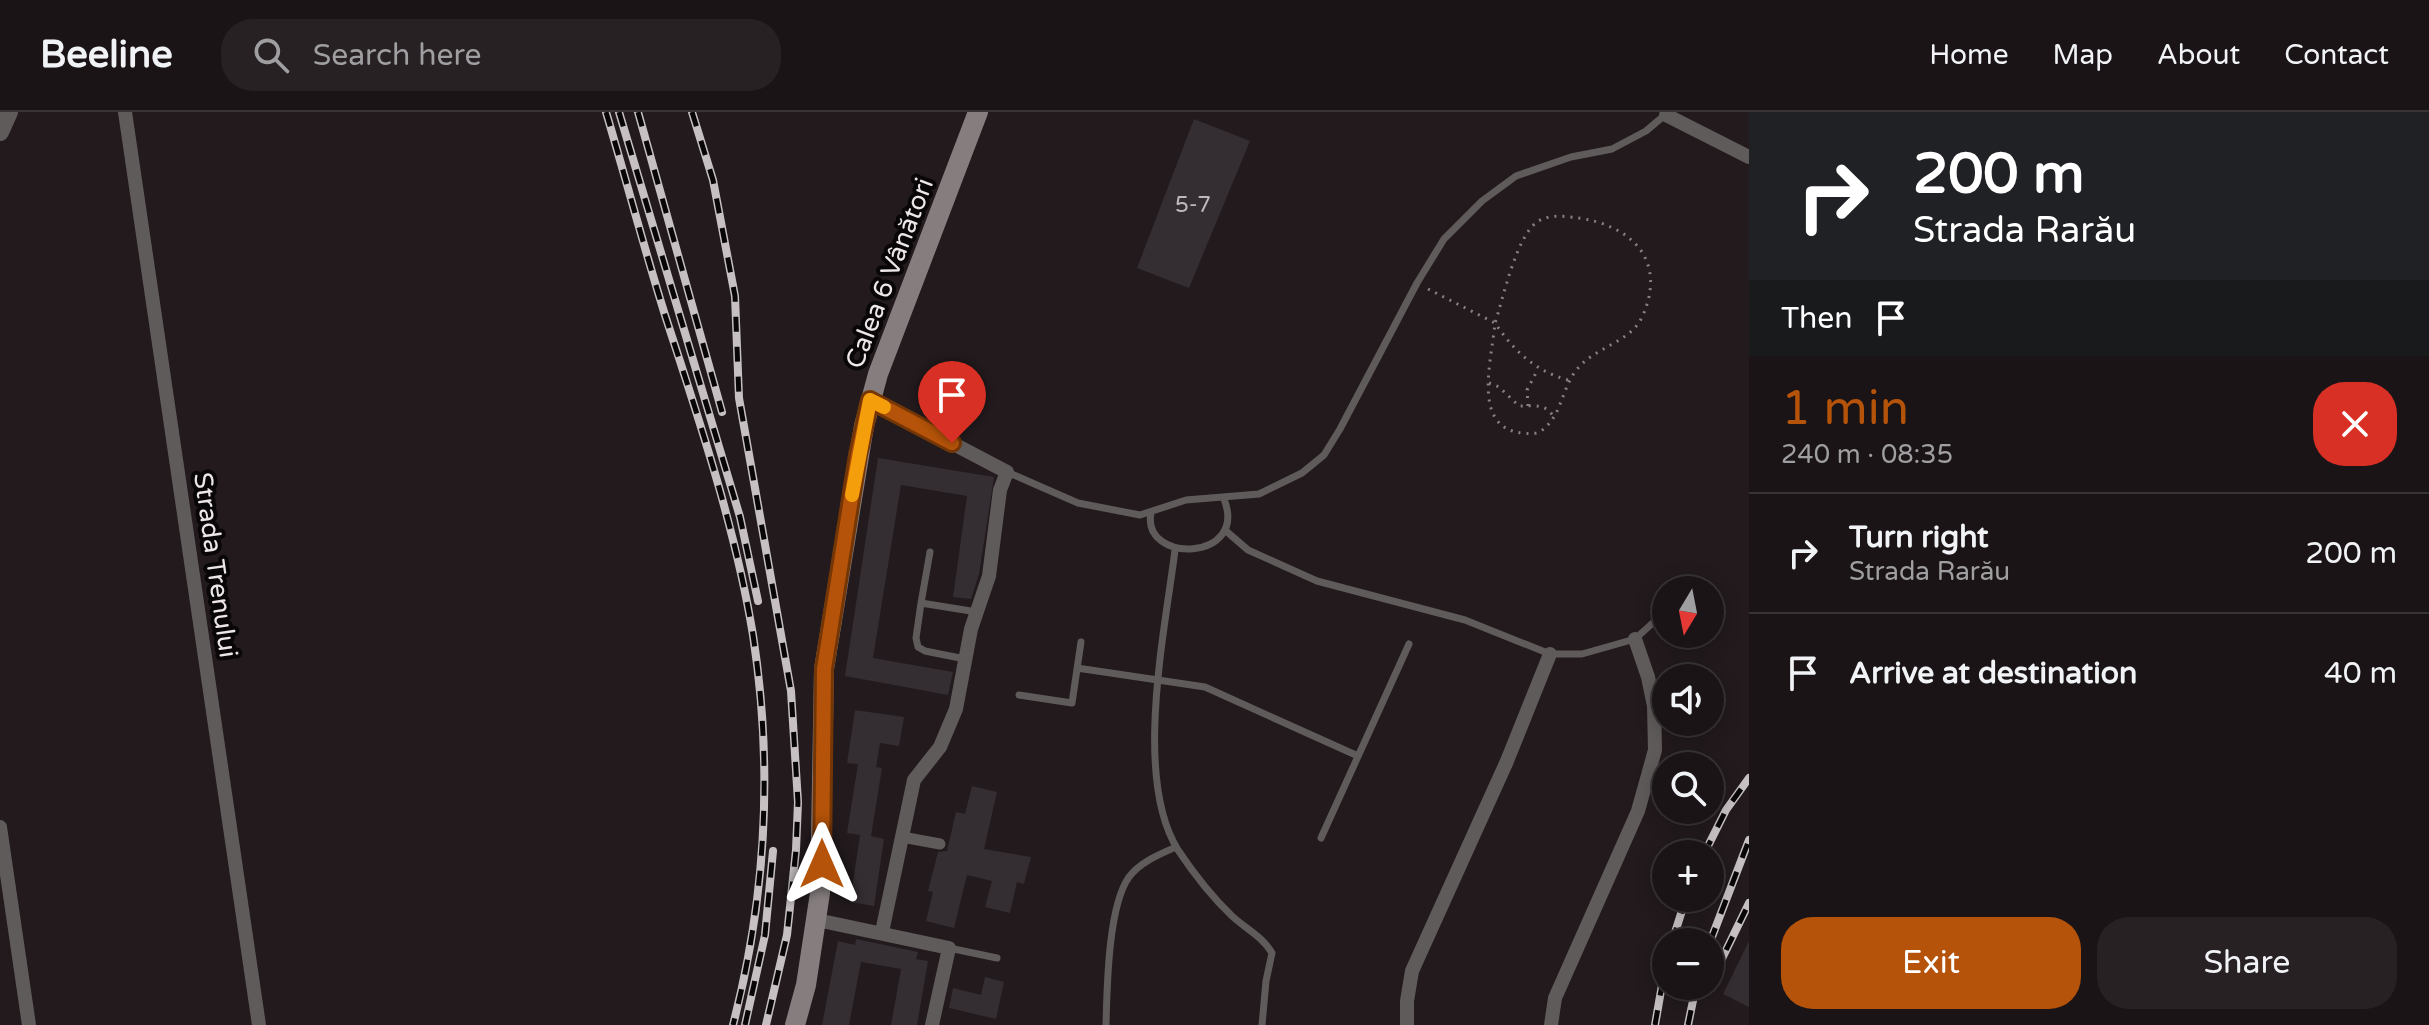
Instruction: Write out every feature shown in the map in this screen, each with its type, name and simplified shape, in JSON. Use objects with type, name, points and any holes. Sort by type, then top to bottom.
[{"type":"main road","name":"Calea 6 Vânători","points":[[795,1025],[806,985],[817,920],[822,864],[821,722],[824,669],[858,455],[870,400],[978,112]]},
{"type":"street","points":[[0,132],[9,112]]},
{"type":"street","name":"Strada Trenului","points":[[125,112],[259,1025]]},
{"type":"street","points":[[1666,113],[1749,157]]},
{"type":"street","points":[[870,400],[1007,472],[1000,490],[989,576],[965,659],[959,698],[940,747],[914,780],[882,932]]},
{"type":"street","points":[[1551,1025],[1555,998],[1638,811],[1655,750],[1654,706],[1635,639]]},
{"type":"street","points":[[1407,1025],[1412,971],[1513,748],[1550,654]]},
{"type":"street","points":[[0,827],[6,910],[29,1025]]},
{"type":"street","points":[[902,837],[940,844]]},
{"type":"street","points":[[817,920],[949,948],[932,1025]]},
{"type":"lane","points":[[1007,472],[1078,503],[1140,515],[1186,500],[1259,494],[1302,473],[1324,455],[1340,429],[1417,283],[1444,239],[1482,201],[1516,176],[1571,157],[1612,149],[1646,131],[1666,113]]},
{"type":"lane","points":[[1151,513],[1149,523],[1155,536],[1175,550],[1193,549],[1215,542],[1226,531],[1230,514],[1224,499]]},
{"type":"lane","points":[[1226,531],[1248,550],[1317,581],[1465,620],[1550,654],[1582,654],[1635,639],[1652,624]]},
{"type":"lane","points":[[1175,550],[1154,750],[1162,806],[1176,847],[1206,890],[1234,918],[1264,940],[1272,953],[1262,1025]]},
{"type":"lane","points":[[930,552],[916,638],[918,647],[965,659]]},
{"type":"lane","points":[[921,603],[977,612]]},
{"type":"lane","points":[[1019,695],[1072,703],[1081,642]]},
{"type":"lane","points":[[1321,838],[1409,644]]},
{"type":"lane","points":[[1077,668],[1205,687],[1358,756]]},
{"type":"lane","points":[[1106,1025],[1114,918],[1128,878],[1150,859],[1176,847]]},
{"type":"lane","points":[[949,948],[997,958]]},
{"type":"path","points":[[1566,216],[1592,220],[1618,229],[1638,246],[1648,262],[1650,290],[1644,314],[1637,326],[1627,335],[1590,355],[1568,380],[1555,419],[1538,433],[1527,434],[1504,427],[1491,416],[1487,402],[1495,323],[1523,240],[1538,222],[1566,216]]},
{"type":"path","points":[[1417,283],[1495,323],[1506,339],[1538,369],[1568,380]]},
{"type":"path","points":[[1528,406],[1527,390],[1538,369]]},
{"type":"path","points":[[1489,383],[1499,387],[1519,406],[1547,408],[1555,419]]},
{"type":"building","points":[[1194,119],[1250,141],[1189,288],[1137,268]]},
{"type":"building","points":[[878,458],[994,477],[979,574],[971,599],[953,597],[967,496],[901,485],[873,658],[953,672],[948,695],[845,676]]},
{"type":"building","points":[[855,710],[904,717],[899,746],[880,743],[876,767],[882,768],[871,836],[884,839],[874,906],[850,902],[860,835],[847,833],[858,764],[847,763]]},
{"type":"building","points":[[972,786],[997,792],[984,849],[1031,857],[1024,884],[1017,882],[1010,913],[985,907],[992,881],[967,875],[954,928],[926,921],[933,892],[928,891],[938,852],[947,851],[956,812],[965,814]]},
{"type":"building","points":[[856,939],[918,952],[916,959],[928,961],[917,1025],[891,1025],[901,969],[861,962],[849,1025],[822,1025],[838,941],[855,945]]},
{"type":"building","points":[[1749,941],[1749,1007],[1724,992]]},
{"type":"building","points":[[985,977],[1004,982],[996,1019],[949,1008],[953,988],[981,995]]},
{"type":"railway","points":[[606,112],[657,290],[715,474],[753,635],[763,733],[763,831],[753,929],[733,1025]]},
{"type":"railway","points":[[619,112],[740,517],[758,601]]},
{"type":"railway","points":[[638,112],[722,412]]},
{"type":"railway","points":[[692,112],[713,180],[735,296],[739,398],[791,691],[798,802],[796,850],[787,935],[766,1025]]},
{"type":"railway","points":[[1711,840],[1726,810],[1749,778]]},
{"type":"railway","points":[[1715,928],[1749,840]]},
{"type":"railway","points":[[745,1025],[765,935],[773,851]]},
{"type":"railway","points":[[1724,954],[1749,903]]},
{"type":"railway","points":[[1676,928],[1682,912]]},
{"type":"railway","points":[[1655,1025],[1659,1000]]},
{"type":"railway","points":[[1688,1025],[1693,1000]]},
{"type":"slow traffic","points":[[852,495],[870,400],[884,407]]},
{"type":"route","points":[[822,864],[824,669],[858,455],[870,400],[952,443]]}]
